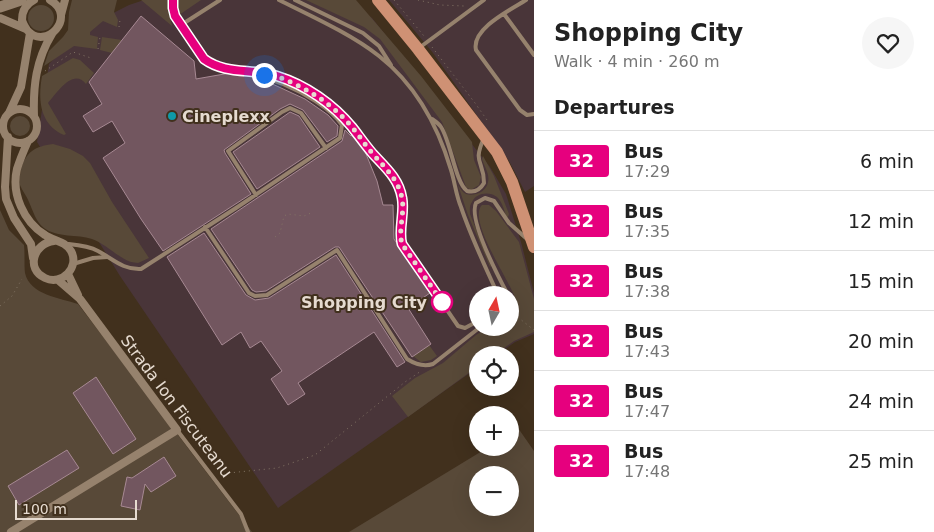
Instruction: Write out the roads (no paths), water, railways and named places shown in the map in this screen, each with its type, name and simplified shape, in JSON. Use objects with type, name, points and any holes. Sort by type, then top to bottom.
[{"type":"main road","points":[[0,7],[21,0]]},
{"type":"main road","points":[[378,0],[497,152],[529,216],[534,246]]},
{"type":"street","points":[[28,141],[17,142],[8,137],[3,128],[21,87],[28,31],[24,24],[23,14],[28,4],[34,0]]},
{"type":"street","points":[[50,0],[57,5],[61,16]]},
{"type":"street","points":[[8,137],[6,199],[14,218],[31,244],[37,271],[41,276],[58,280],[68,274],[73,264],[72,253],[65,244],[54,240],[38,230],[22,208],[16,191],[17,169],[28,141],[36,132],[37,127],[34,116],[36,70],[41,55],[52,34],[59,26],[65,0]]},
{"type":"street","points":[[0,18],[41,37],[52,34]]},
{"type":"street","points":[[9,113],[14,110],[25,110],[34,116]]},
{"type":"street","points":[[34,260],[36,250],[40,246],[54,240]]},
{"type":"street","name":"Strada Ion Fiscuteanu","points":[[68,274],[80,300]]},
{"type":"street","name":"Strada Ion Fiscuteanu","points":[[58,280],[80,300],[177,430]]},
{"type":"street","points":[[11,532],[177,430]]},
{"type":"lane","points":[[174,0],[175,16],[204,59],[224,69],[261,71],[305,88],[330,105],[352,126],[372,153],[390,171],[397,183],[402,198],[402,244],[458,326],[465,328],[469,326]]},
{"type":"lane","points":[[181,26],[220,0]]},
{"type":"lane","points":[[279,0],[364,45],[380,57],[409,86],[431,118],[447,156],[462,210],[494,286]]},
{"type":"lane","points":[[295,0],[363,32],[373,40],[395,71]]},
{"type":"lane","points":[[418,49],[484,0]]},
{"type":"lane","points":[[526,0],[485,28],[476,37],[475,44],[476,50],[520,110],[527,115],[534,114]]},
{"type":"lane","points":[[504,14],[534,55]]},
{"type":"lane","points":[[380,57],[382,51]]},
{"type":"lane","points":[[65,244],[89,247],[120,265],[141,269],[340,138],[342,125],[338,118],[302,94],[267,78],[261,71]]},
{"type":"lane","points":[[256,195],[228,151],[282,112],[293,109],[301,113],[326,148]]},
{"type":"lane","points":[[431,118],[441,127],[461,184],[467,191],[474,192],[484,183],[478,150],[485,136]]},
{"type":"lane","points":[[504,286],[479,231],[473,213],[476,203],[485,198],[494,201],[509,223],[534,246]]},
{"type":"lane","points":[[205,227],[240,282],[249,293],[255,296],[267,295],[337,250],[407,359],[419,365],[433,364],[469,335]]},
{"type":"lane","points":[[73,264],[93,258],[107,257]]},
{"type":"lane","name":"Strada Ion Fiscuteanu","points":[[177,430],[241,514],[248,532]]},
{"type":"place","name":"Cineplexx","points":[[172,116]]},
{"type":"place","name":"Shopping City","points":[[442,302]]}]
